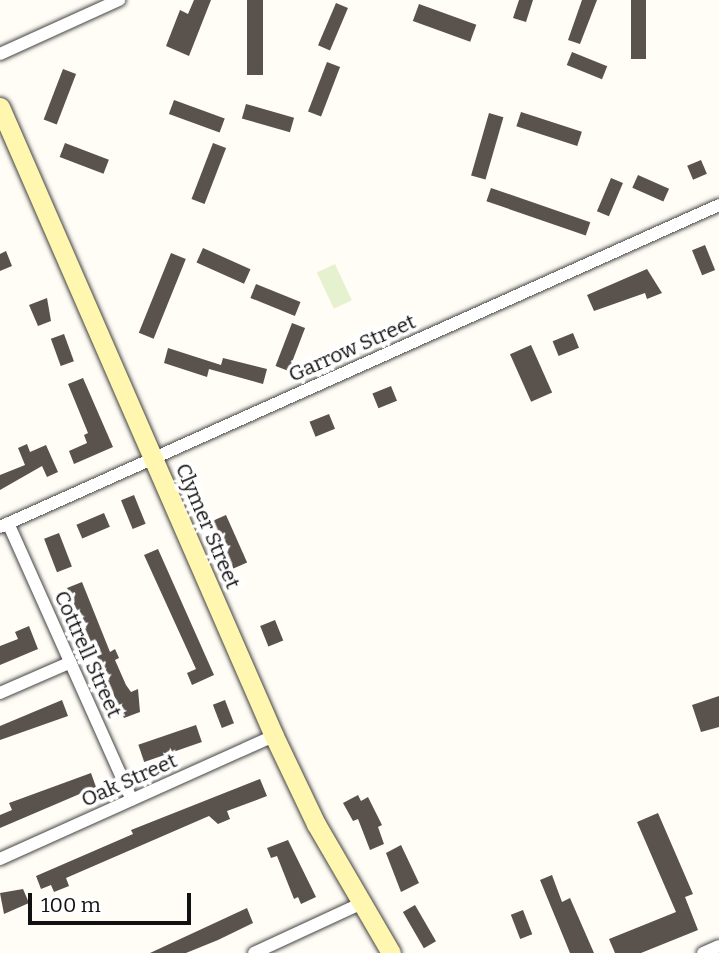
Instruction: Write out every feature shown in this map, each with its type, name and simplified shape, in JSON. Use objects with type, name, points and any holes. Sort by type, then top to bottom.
[{"type":"street","points":[[0,54],[119,0]]},
{"type":"street","name":"Clymer Street","points":[[0,107],[274,736],[311,814],[391,953]]},
{"type":"street","name":"Garrow Street","points":[[4,525],[719,205]]},
{"type":"street","name":"Cottrell Street","points":[[4,525],[71,662],[132,800]]},
{"type":"street","points":[[0,693],[71,662]]},
{"type":"street","name":"Oak Street","points":[[0,859],[274,736]]},
{"type":"street","points":[[254,953],[362,903]]},
{"type":"street","points":[[703,953],[719,946]]},
{"type":"green space","points":[[335,264],[352,300],[334,309],[317,272]]},
{"type":"building","points":[[194,0],[211,0],[189,56],[166,46],[180,10],[188,14]]},
{"type":"building","points":[[247,0],[263,0],[263,75],[247,75]]},
{"type":"building","points":[[519,0],[533,0],[526,22],[513,18]]},
{"type":"building","points":[[582,0],[597,0],[580,44],[568,40]]},
{"type":"building","points":[[631,0],[646,0],[646,59],[631,59]]},
{"type":"building","points":[[336,3],[348,8],[330,50],[318,45]]},
{"type":"building","points":[[419,4],[476,25],[470,42],[413,21]]},
{"type":"building","points":[[572,52],[607,66],[602,79],[567,65]]},
{"type":"building","points":[[327,62],[340,67],[321,116],[308,111]]},
{"type":"building","points":[[63,69],[76,74],[57,124],[44,119]]},
{"type":"building","points":[[174,100],[225,118],[220,133],[169,114]]},
{"type":"building","points":[[246,104],[294,118],[290,132],[242,118]]},
{"type":"building","points":[[521,112],[582,132],[577,146],[516,126]]},
{"type":"building","points":[[489,113],[503,117],[486,180],[471,175]]},
{"type":"building","points":[[65,143],[109,160],[104,174],[60,157]]},
{"type":"building","points":[[213,143],[226,148],[205,204],[191,199]]},
{"type":"building","points":[[701,160],[707,174],[693,180],[687,166]]},
{"type":"building","points":[[638,175],[669,189],[663,202],[632,188]]},
{"type":"building","points":[[611,178],[623,183],[609,216],[597,211]]},
{"type":"building","points":[[491,188],[590,222],[586,235],[486,201]]},
{"type":"building","points":[[705,245],[715,270],[702,275],[692,250]]},
{"type":"building","points":[[203,248],[251,269],[244,284],[196,263]]},
{"type":"building","points":[[6,251],[12,266],[0,271],[0,254]]},
{"type":"building","points":[[171,253],[186,259],[154,339],[139,333]]},
{"type":"building","points":[[647,269],[662,293],[647,299],[645,293],[594,311],[587,295]]},
{"type":"building","points":[[256,284],[301,302],[295,316],[250,298]]},
{"type":"building","points":[[47,298],[51,321],[38,326],[29,305]]},
{"type":"building","points":[[292,323],[305,328],[289,371],[276,366]]},
{"type":"building","points":[[573,333],[579,348],[559,356],[553,341]]},
{"type":"building","points":[[64,334],[74,361],[61,366],[51,339]]},
{"type":"building","points":[[531,345],[552,393],[531,402],[510,354]]},
{"type":"building","points":[[168,348],[221,365],[223,358],[267,369],[263,384],[209,369],[207,377],[164,363]]},
{"type":"building","points":[[83,378],[113,447],[74,464],[69,451],[87,443],[84,435],[88,433],[68,384]]},
{"type":"building","points":[[391,386],[397,401],[378,408],[372,393]]},
{"type":"building","points":[[329,414],[335,429],[316,437],[310,422]]},
{"type":"building","points":[[27,444],[30,452],[46,445],[58,472],[47,477],[42,466],[0,490],[0,475],[25,465],[18,448]]},
{"type":"building","points":[[134,495],[146,524],[133,529],[121,500]]},
{"type":"building","points":[[104,513],[110,527],[82,539],[76,525]]},
{"type":"building","points":[[226,515],[247,563],[233,569],[212,521]]},
{"type":"building","points":[[59,533],[72,567],[57,572],[44,539]]},
{"type":"building","points":[[158,549],[214,675],[192,685],[187,673],[196,669],[144,555]]},
{"type":"building","points":[[82,582],[110,652],[115,649],[119,658],[115,660],[126,685],[131,692],[138,689],[140,712],[124,718],[67,588]]},
{"type":"building","points":[[275,620],[283,640],[268,646],[260,626]]},
{"type":"building","points":[[29,626],[38,649],[0,665],[0,646],[18,639],[15,632]]},
{"type":"building","points":[[719,696],[719,727],[701,732],[692,705]]},
{"type":"building","points":[[62,700],[68,716],[0,740],[0,726]]},
{"type":"building","points":[[225,700],[234,723],[222,728],[213,705]]},
{"type":"building","points":[[196,725],[202,742],[144,762],[138,745]]},
{"type":"building","points":[[91,773],[96,787],[0,828],[0,815],[12,810],[9,803]]},
{"type":"building","points":[[260,779],[267,796],[227,811],[230,819],[218,824],[209,816],[66,878],[69,886],[54,892],[51,885],[41,889],[36,876],[133,834],[131,830]]},
{"type":"building","points":[[358,795],[361,801],[368,797],[382,825],[378,827],[384,844],[370,850],[358,819],[353,821],[343,803]]},
{"type":"building","points":[[658,813],[693,894],[685,897],[698,930],[641,953],[615,953],[609,939],[676,912],[637,822]]},
{"type":"building","points":[[288,840],[316,897],[301,904],[298,897],[294,899],[277,856],[271,858],[267,848]]},
{"type":"building","points":[[401,845],[419,883],[401,892],[386,853]]},
{"type":"building","points":[[552,875],[562,902],[570,898],[594,953],[570,953],[540,880]]},
{"type":"building","points":[[23,889],[29,903],[4,914],[0,893]]},
{"type":"building","points":[[415,905],[436,941],[424,948],[403,912]]},
{"type":"building","points":[[247,908],[253,923],[218,940],[186,953],[150,953]]},
{"type":"building","points":[[523,910],[532,934],[520,939],[511,915]]}]
